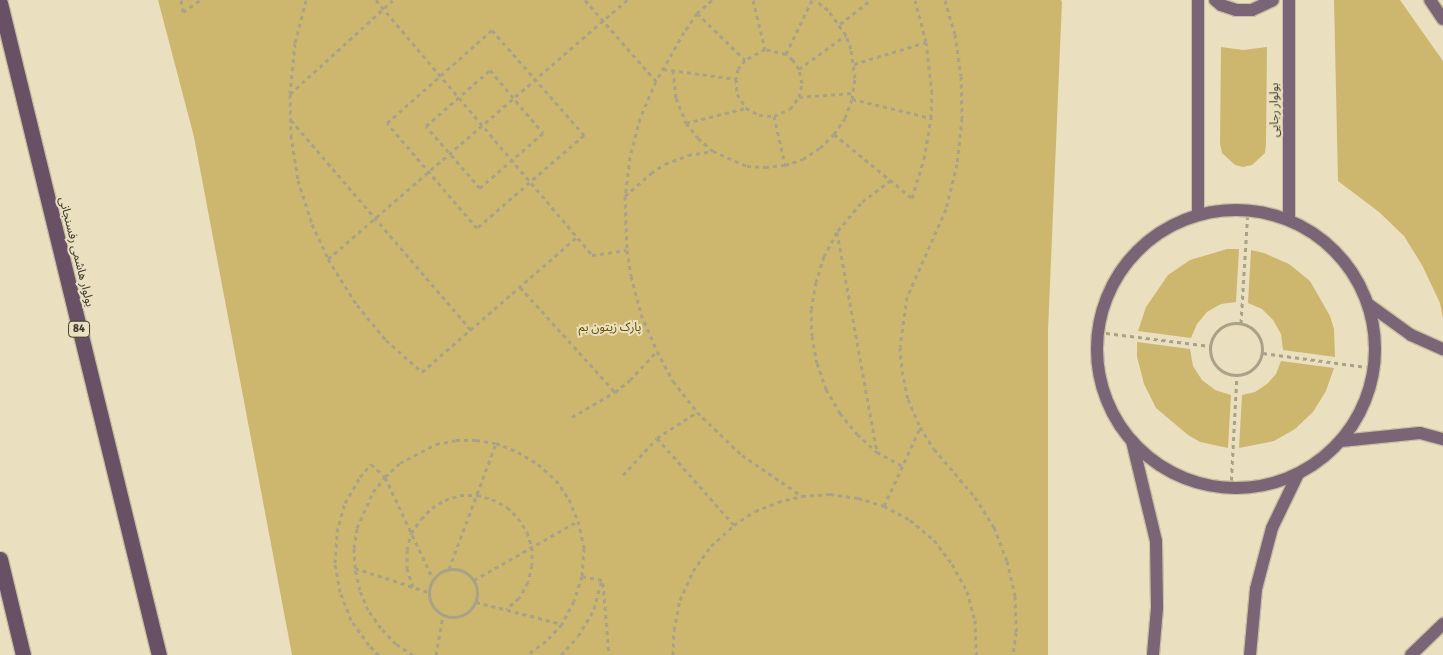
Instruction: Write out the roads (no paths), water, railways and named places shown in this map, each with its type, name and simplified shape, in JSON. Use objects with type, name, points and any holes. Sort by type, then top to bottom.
[{"type":"highway","name":"بولوار هاشمی رفسنجانی","points":[[0,3],[159,655]]},
{"type":"highway","points":[[0,559],[23,655]]},
{"type":"main road","points":[[1198,0],[1198,214]]},
{"type":"main road","points":[[1215,0],[1221,5],[1236,10],[1252,10],[1272,0]]},
{"type":"main road","name":"بولوار رجایی","points":[[1289,0],[1289,220]]},
{"type":"main road","points":[[1430,0],[1443,19]]},
{"type":"main road","points":[[1248,209],[1289,220],[1314,233],[1341,257],[1361,287],[1368,304],[1375,336],[1374,368],[1360,414],[1341,441],[1321,459],[1298,474],[1266,485],[1231,488],[1199,483],[1176,474],[1156,462],[1132,440],[1113,413],[1101,382],[1098,365],[1098,332],[1106,298],[1118,275],[1133,254],[1159,232],[1172,224],[1198,214],[1216,210],[1248,209]]},
{"type":"main road","points":[[1368,304],[1412,335],[1443,349]]},
{"type":"main road","points":[[1341,441],[1420,433],[1443,439]]},
{"type":"main road","points":[[1132,440],[1156,541],[1157,608],[1153,655]]},
{"type":"main road","points":[[1250,655],[1256,589],[1272,528],[1298,474]]},
{"type":"main road","points":[[1411,655],[1443,624]]},
{"type":"park label","name":"پارک زیتون بم","points":[[610,328]]}]
